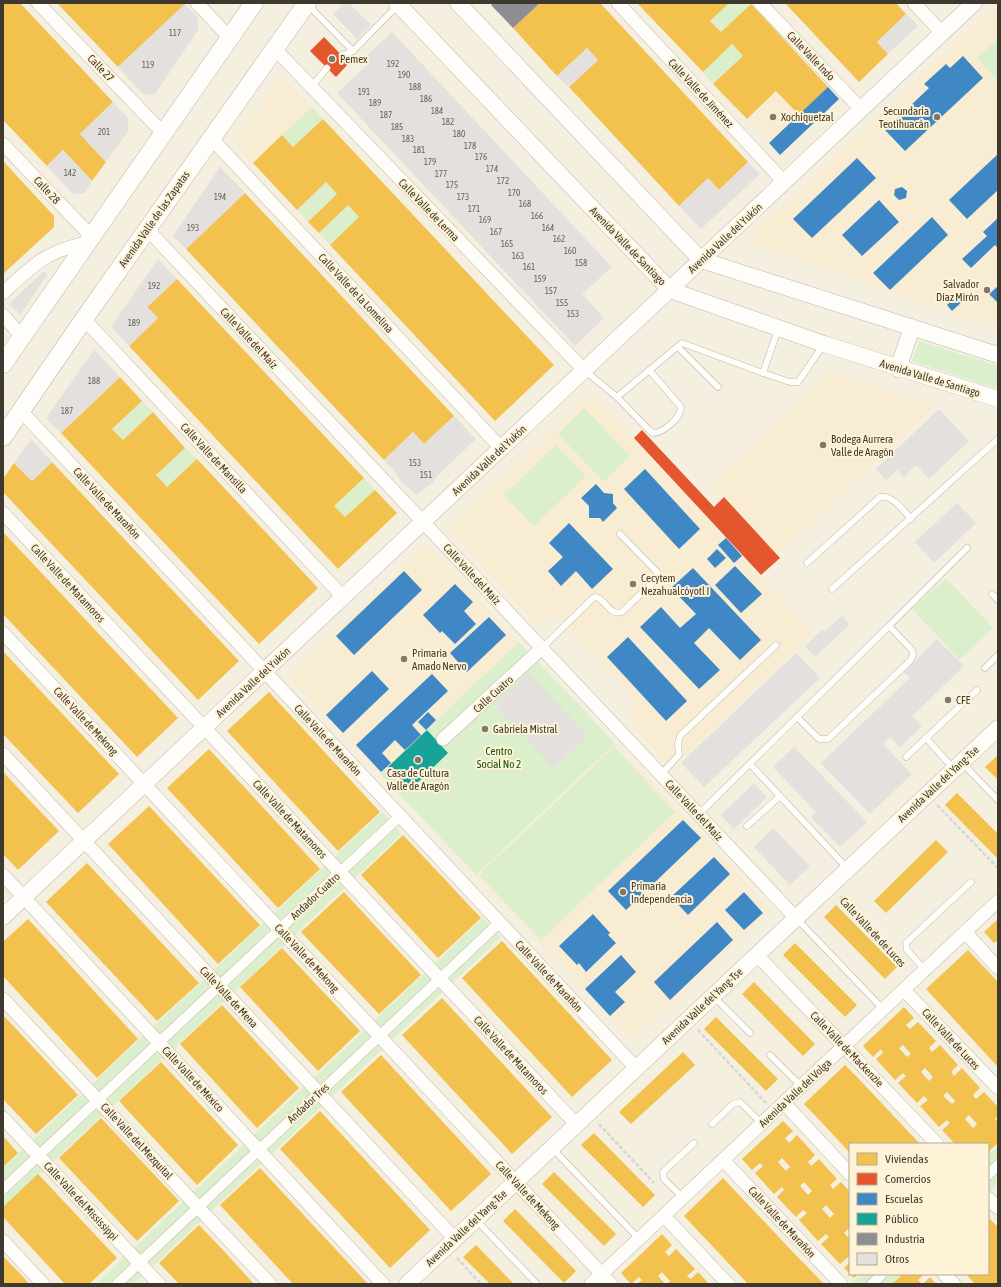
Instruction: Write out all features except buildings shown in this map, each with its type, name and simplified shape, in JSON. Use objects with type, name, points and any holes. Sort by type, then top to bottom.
[{"type":"main road","points":[[3,364],[254,3]]},
{"type":"main road","name":"Avenida Valle de las Zapatas","points":[[3,437],[84,319],[307,3]]},
{"type":"street","name":"Calle 27","points":[[38,3],[163,133]]},
{"type":"street","points":[[197,3],[230,38]]},
{"type":"street","points":[[458,3],[701,260],[998,355]]},
{"type":"street","name":"Calle Valle de Jiménez","points":[[618,3],[784,182]]},
{"type":"street","name":"Calle Valle Indo","points":[[760,3],[862,109]]},
{"type":"street","points":[[914,3],[942,33]]},
{"type":"street","name":"Avenida Valle del Yukón","points":[[3,917],[974,3]]},
{"type":"street","name":"Avenida Valle de Santiago","points":[[398,4],[670,290],[778,329],[898,369],[998,399]]},
{"type":"street","name":"Calle Valle de Lerma","points":[[275,49],[584,370]]},
{"type":"street","name":"Calle Valle de la Lomelina","points":[[211,138],[501,448]]},
{"type":"street","name":"Calle 28","points":[[3,144],[88,240]]},
{"type":"street","name":"Calle Valle del Maíz","points":[[148,230],[796,918]]},
{"type":"street","points":[[3,293],[38,261],[49,254],[67,246],[88,240]]},
{"type":"street","points":[[3,315],[22,337]]},
{"type":"street","name":"Calle Valle de Mansilla","points":[[84,319],[344,597]]},
{"type":"street","points":[[898,369],[912,327]]},
{"type":"street","name":"Calle Valle de Marañón","points":[[21,411],[636,1068]]},
{"type":"street","name":"Calle Valle de Matamoros","points":[[3,513],[576,1124]]},
{"type":"street","name":"Calle Valle de Mekong","points":[[3,633],[611,1284]]},
{"type":"street","name":"Calle Cuatro","points":[[443,739],[542,648]]},
{"type":"street","name":"Avenida Valle del Yang-Tse","points":[[407,1284],[998,728]]},
{"type":"street","name":"Calle Valle de Mena","points":[[3,754],[319,1093],[451,1243]]},
{"type":"street","name":"Andador Cuatro","points":[[3,1189],[400,816]]},
{"type":"street","name":"Calle Valle de México","points":[[3,875],[383,1284]]},
{"type":"street","name":"Avenida Valle del Volga","points":[[592,1284],[998,901]]},
{"type":"street","name":"Andador Tres","points":[[117,1284],[499,923]]},
{"type":"street","points":[[965,932],[998,968]]},
{"type":"street","name":"Calle Valle de Mackenzie","points":[[757,955],[936,1143]]},
{"type":"street","name":"Calle Valle de Luces","points":[[904,990],[998,1088]]},
{"type":"street","name":"Calle Valle del Mezquital","points":[[3,999],[270,1284]]},
{"type":"street","points":[[779,1108],[849,1173]]},
{"type":"street","name":"Calle Valle del Mississippi","points":[[3,1118],[159,1284]]},
{"type":"street","name":"Calle Valle de Marañón","points":[[723,1160],[841,1284]]},
{"type":"street","points":[[989,1173],[998,1165]]},
{"type":"street","points":[[989,1199],[998,1208]]},
{"type":"street","points":[[664,1216],[728,1284]]},
{"type":"street","points":[[3,1241],[43,1284]]},
{"type":"street","points":[[872,1284],[881,1275]]},
{"type":"street","points":[[945,1275],[954,1284]]},
{"type":"lane","points":[[307,3],[352,51]]},
{"type":"lane","points":[[342,55],[352,51],[398,4]]},
{"type":"lane","points":[[311,87],[327,68]]},
{"type":"lane","points":[[763,373],[778,329]]},
{"type":"lane","points":[[617,397],[682,343],[790,382],[798,382],[824,344]]},
{"type":"lane","points":[[678,347],[718,387]]},
{"type":"lane","points":[[584,370],[617,397],[653,433],[662,431],[678,416],[681,407],[649,370]]},
{"type":"lane","points":[[832,589],[998,439]]},
{"type":"lane","points":[[806,563],[880,497],[885,496],[893,500],[911,519]]},
{"type":"lane","points":[[542,648],[592,599],[599,598],[617,614],[622,612],[654,581],[657,576],[656,572],[620,534]]},
{"type":"lane","points":[[699,814],[967,548]]},
{"type":"lane","points":[[992,594],[998,600]]},
{"type":"lane","points":[[797,717],[819,739],[828,739],[910,661],[913,655],[912,650],[889,626]]},
{"type":"lane","points":[[661,774],[679,755],[678,744],[680,736],[776,645]]},
{"type":"lane","points":[[985,668],[998,656]]},
{"type":"lane","points":[[906,757],[977,690]]},
{"type":"lane","points":[[926,738],[998,800]]},
{"type":"lane","points":[[750,764],[848,869]]},
{"type":"lane","points":[[747,826],[780,796]]},
{"type":"lane","points":[[921,974],[907,950],[906,943],[971,882]]},
{"type":"lane","points":[[796,918],[883,1009]]},
{"type":"lane","points":[[713,996],[750,1034]]},
{"type":"lane","points":[[770,1055],[801,1086]]},
{"type":"lane","points":[[712,1124],[734,1104],[740,1102],[762,1124]]},
{"type":"lane","points":[[679,1202],[664,1179],[663,1172],[694,1143]]},
{"type":"lane","points":[[551,1148],[639,1239]]},
{"type":"lane","points":[[475,1219],[537,1284]]},
{"type":"path","points":[[927,795],[998,868]]},
{"type":"path","name":"Calle Valle de de Luces","points":[[830,886],[921,974]]},
{"type":"path","points":[[688,1020],[779,1108]]},
{"type":"path","points":[[589,1113],[679,1202]]},
{"type":"path","points":[[451,1243],[482,1284]]},
{"type":"shaded area","name":"Secundaria Teotihuacán","points":[[998,3],[998,328],[751,244],[755,232]]},
{"type":"shaded area","points":[[282,76],[312,107],[253,163],[235,144]]},
{"type":"shaded area","name":"Xochiquetzal","points":[[776,91],[799,115],[769,143],[747,119]]},
{"type":"shaded area","name":"Bodega Aurrera Valle de Aragón","points":[[831,373],[934,407],[777,555],[711,484]]},
{"type":"shaded area","name":"Cecytem Nezahualcóyotl I","points":[[592,394],[813,634],[671,769],[632,727],[632,697],[555,612],[539,627],[448,529]]},
{"type":"shaded area","name":"Primaria Amado Nervo","points":[[427,544],[519,642],[380,774],[288,676]]},
{"type":"shaded area","name":"Primaria Independencia","points":[[615,743],[771,909],[632,1041],[476,875]]},
{"type":"green space","points":[[729,3],[751,4],[721,32],[710,21]]},
{"type":"green space","points":[[998,39],[998,81],[977,58]]},
{"type":"green space","points":[[732,44],[743,56],[713,84],[703,72]]},
{"type":"green space","points":[[312,107],[323,119],[293,147],[282,135]]},
{"type":"green space","points":[[326,182],[337,194],[308,222],[297,210]]},
{"type":"green space","points":[[348,205],[359,217],[330,245],[319,233]]},
{"type":"green space","points":[[919,341],[998,366],[998,389],[912,361]]},
{"type":"green space","points":[[142,401],[153,412],[123,440],[112,429]]},
{"type":"green space","points":[[584,408],[630,456],[604,482],[558,434]]},
{"type":"green space","points":[[556,445],[586,476],[534,526],[504,495]]},
{"type":"green space","points":[[185,448],[197,459],[167,487],[156,475]]},
{"type":"green space","points":[[364,478],[375,490],[345,517],[334,506]]},
{"type":"green space","points":[[946,578],[993,628],[960,660],[912,609]]},
{"type":"green space","name":"Centro Social No 2","points":[[519,642],[615,743],[476,875],[380,774]]},
{"type":"green space","points":[[614,747],[675,812],[541,940],[479,875]]},
{"type":"green space","points":[[382,812],[402,834],[3,1209],[3,1168]]},
{"type":"green space","points":[[483,918],[501,937],[134,1284],[96,1284]]},
{"type":"green space","points":[[998,1146],[998,1184],[989,1192],[989,1154]]},
{"type":"green space","points":[[860,1275],[901,1275],[892,1284],[851,1284]]},
{"type":"place","name":"Pemex","points":[[332,59]]},
{"type":"place","name":"Xochiquetzal","points":[[773,117]]},
{"type":"place","name":"Secundaria Teotihuacán","points":[[937,117]]},
{"type":"place","name":"Salvador Díaz Mirón","points":[[987,290]]},
{"type":"place","name":"Bodega Aurrera Valle de Aragón","points":[[823,445]]},
{"type":"place","name":"Cecytem Nezahualcóyotl I","points":[[633,584]]},
{"type":"place","name":"Primaria Amado Nervo","points":[[404,659]]},
{"type":"place","name":"CFE","points":[[948,700]]},
{"type":"place","name":"Gabriela Mistral","points":[[485,729]]},
{"type":"place","name":"Casa de Cultura Valle de Aragón","points":[[418,760]]},
{"type":"place","name":"Primaria Independencia","points":[[623,892]]}]
